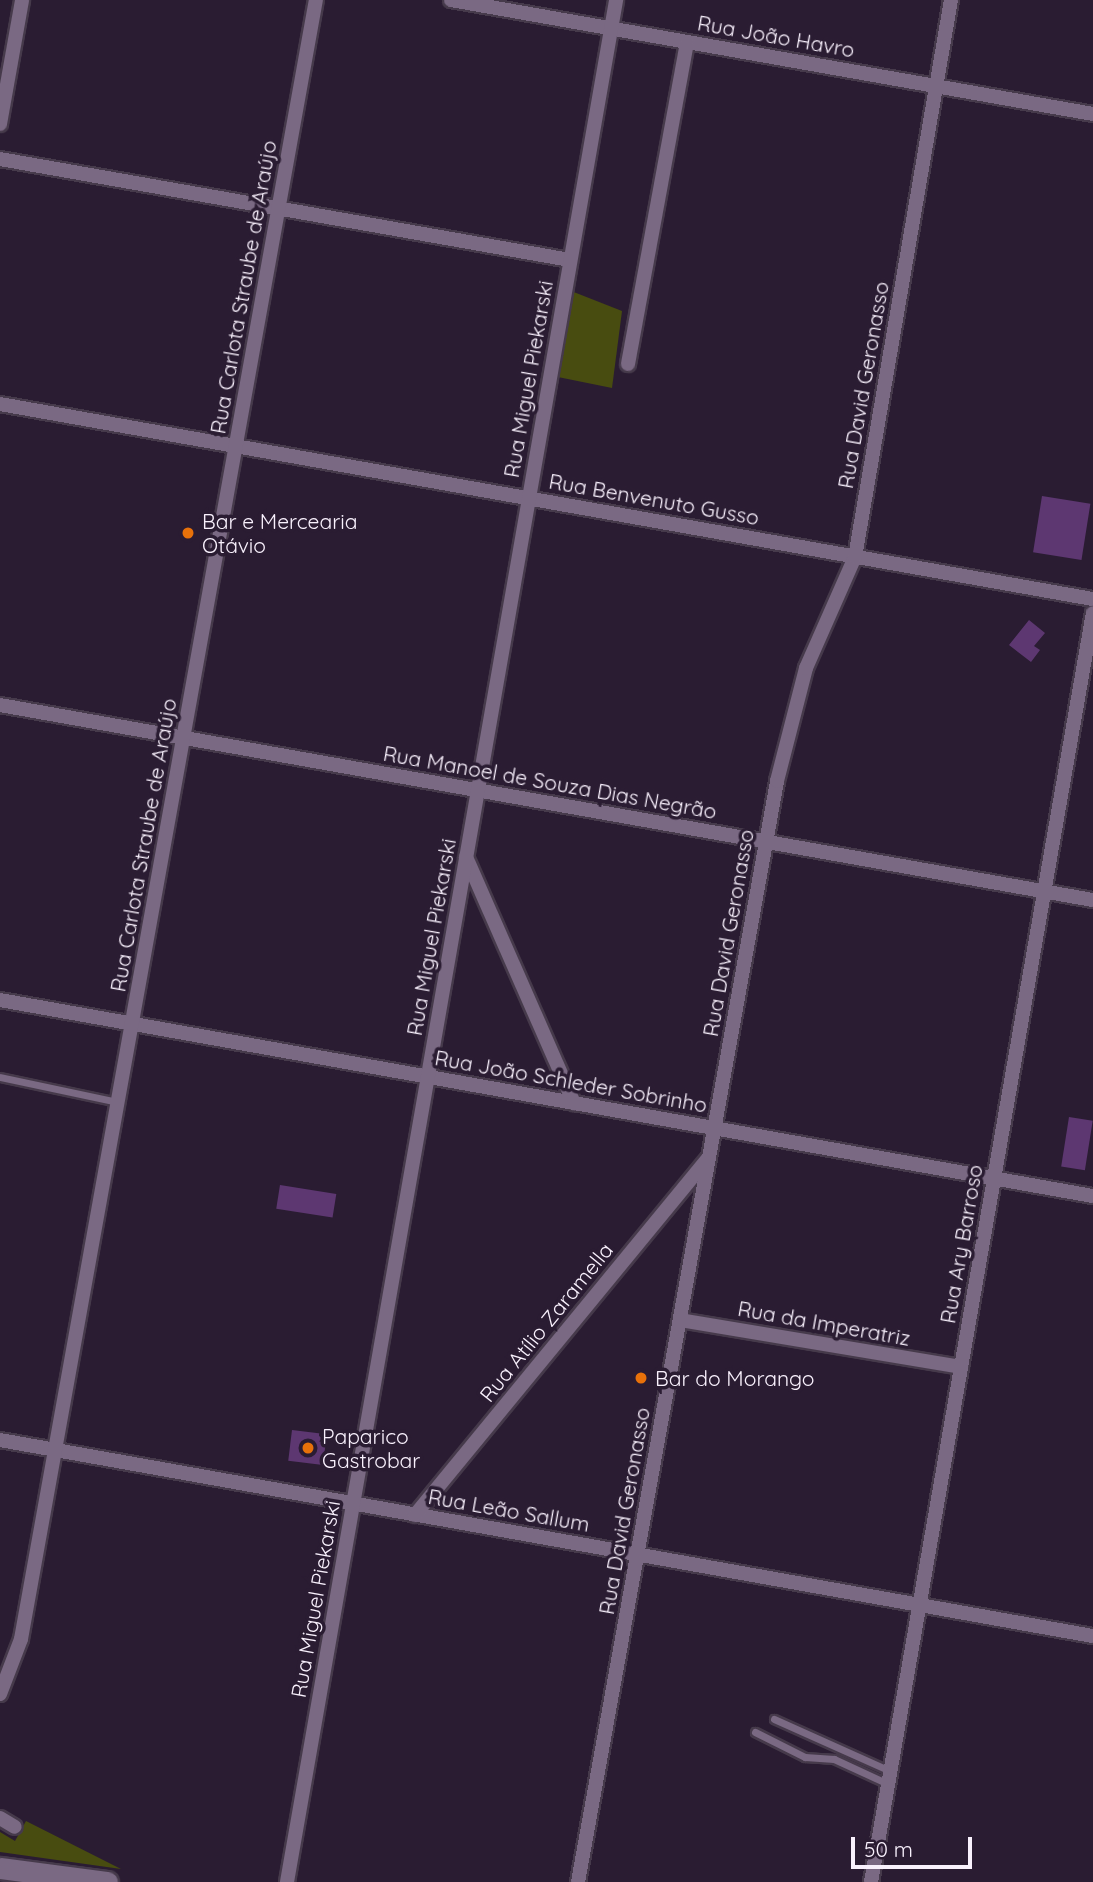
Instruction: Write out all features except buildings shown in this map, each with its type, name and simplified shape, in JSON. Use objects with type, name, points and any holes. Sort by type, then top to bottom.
[{"type":"main road","points":[[11,1874],[107,1882]]},
{"type":"street","points":[[0,124],[22,0]]},
{"type":"street","name":"Rua Carlota Straube de Araújo","points":[[0,1694],[21,1639],[316,0]]},
{"type":"street","name":"Rua João Havro","points":[[451,0],[1093,114]]},
{"type":"street","name":"Rua Miguel Piekarski","points":[[287,1882],[616,0]]},
{"type":"street","name":"Rua David Geronasso","points":[[578,1882],[766,841],[799,691],[818,635],[855,557],[951,0]]},
{"type":"street","points":[[628,364],[687,42]]},
{"type":"street","points":[[0,159],[570,260]]},
{"type":"street","name":"Rua Benvenuto Gusso","points":[[0,404],[1093,599]]},
{"type":"street","name":"Rua Ary Barroso","points":[[871,1882],[1093,613]]},
{"type":"street","name":"Rua Manoel de Souza Dias Negrão","points":[[0,705],[1093,900]]},
{"type":"street","points":[[466,858],[574,1103]]},
{"type":"street","name":"Rua João Schleder Sobrinho","points":[[0,1000],[1093,1196]]},
{"type":"street","name":"Rua Atílio Zaramella","points":[[415,1515],[709,1157]]},
{"type":"street","name":"Rua da Imperatriz","points":[[680,1320],[961,1367]]},
{"type":"street","name":"Rua Leão Sallum","points":[[0,1440],[1093,1636]]},
{"type":"street","points":[[0,1818],[15,1827]]},
{"type":"lane","points":[[0,1077],[118,1102]]},
{"type":"lane","points":[[774,1719],[889,1777]]},
{"type":"lane","points":[[755,1732],[805,1757],[834,1759],[889,1777]]},
{"type":"green space","points":[[561,287],[622,311],[612,388],[548,375]]},
{"type":"green space","points":[[26,1821],[121,1869],[0,1852],[0,1832],[15,1841]]},
{"type":"place","name":"Bar e Mercearia Otávio","points":[[188,533]]},
{"type":"place","name":"Bar do Morango","points":[[641,1378]]},
{"type":"place","name":"Paparico Gastrobar","points":[[308,1448]]}]
